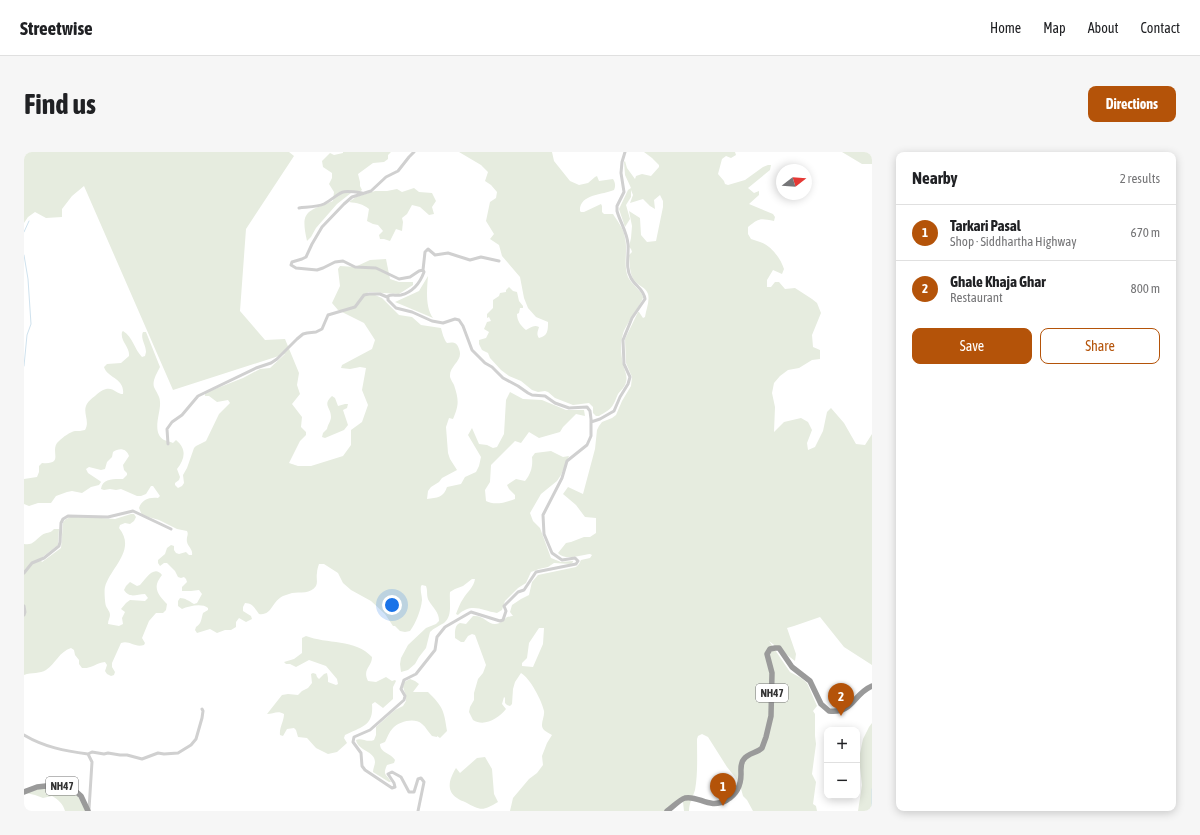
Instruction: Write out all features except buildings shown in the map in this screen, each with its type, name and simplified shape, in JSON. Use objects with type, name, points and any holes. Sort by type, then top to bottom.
[{"type":"highway","name":"NH47","points":[[668,811],[681,800],[687,798],[710,803],[723,802],[738,790],[741,781],[741,765],[743,760],[762,748],[770,721],[772,673],[767,654],[770,649],[779,648],[792,667],[808,679],[812,684],[821,704],[829,711],[837,711],[846,708],[863,691],[872,686]]},
{"type":"highway","name":"NH47","points":[[24,792],[37,787],[46,786],[72,788],[81,796],[88,811]]},
{"type":"street","points":[[414,152],[398,171],[386,177],[373,189],[350,198],[329,218],[319,231],[306,257],[292,262],[292,265],[300,268],[317,270],[342,261],[355,267],[376,268],[399,279],[410,277],[419,270],[423,270]]},
{"type":"street","points":[[591,422],[614,411],[620,396],[628,384],[630,377],[624,364],[623,340],[632,318],[645,299],[644,293],[630,276],[627,239],[617,213],[617,206],[624,192],[621,173],[625,152]]},
{"type":"street","points":[[299,208],[324,204],[342,191],[348,190],[364,193]]},
{"type":"street","points":[[168,444],[168,427],[182,415],[198,396],[256,368],[271,363],[303,334],[316,332],[322,329],[328,315],[355,307],[364,295],[380,294],[388,297],[390,295],[402,294],[413,289],[424,272],[425,252],[428,249],[435,255],[448,253],[470,260],[481,257],[499,261]]},
{"type":"street","points":[[388,297],[389,301],[396,308],[412,312],[430,320],[445,323],[452,320],[459,320],[472,350],[503,378],[530,394],[545,396],[555,403],[568,408],[587,407],[590,411],[591,422],[591,436],[588,445],[567,462],[562,478],[543,515],[544,534],[552,553],[562,560],[576,558],[578,561],[576,564],[536,572],[524,590],[518,592],[504,606],[506,611],[503,620],[500,621],[471,612],[445,627],[437,637],[435,650],[416,674],[404,680],[400,689],[405,696],[404,700],[370,730],[354,737],[353,742],[361,753],[362,766],[365,770],[392,788],[395,787],[394,783],[388,774],[392,772],[401,777],[408,792],[414,792],[418,779],[421,778],[424,782],[418,811]]},
{"type":"street","points":[[24,573],[32,563],[44,558],[59,546],[61,523],[63,519],[68,516],[108,517],[133,511],[171,529]]},
{"type":"street","points":[[24,606],[26,612],[24,615]]},
{"type":"street","points":[[24,735],[48,747],[88,754],[92,752],[128,755],[142,759],[158,753],[178,753],[191,745],[196,739],[202,718],[202,709]]},
{"type":"street","points":[[88,754],[92,762],[88,811]]},
{"type":"shaded area","points":[[24,152],[289,152],[294,156],[246,229],[240,311],[265,340],[285,339],[299,373],[297,385],[300,394],[292,404],[302,417],[301,427],[306,432],[306,435],[300,441],[289,463],[298,466],[311,466],[343,456],[351,445],[351,430],[362,422],[368,405],[362,390],[366,368],[341,368],[342,365],[372,349],[375,340],[364,323],[338,310],[332,303],[340,286],[338,269],[340,266],[355,267],[370,260],[386,259],[390,279],[399,282],[413,282],[413,285],[399,294],[368,292],[366,295],[375,295],[382,298],[399,315],[412,317],[421,325],[441,328],[446,342],[456,344],[460,353],[460,357],[450,373],[458,402],[453,419],[449,418],[446,427],[448,453],[457,470],[442,478],[431,487],[428,491],[427,499],[442,495],[447,487],[461,484],[465,477],[476,472],[481,457],[468,435],[472,428],[479,444],[487,445],[493,448],[497,447],[504,434],[506,400],[510,392],[523,399],[542,400],[566,410],[584,410],[585,416],[576,414],[560,432],[539,438],[529,432],[521,443],[515,441],[491,465],[490,482],[485,490],[486,501],[489,502],[500,503],[515,499],[515,495],[507,485],[516,479],[525,481],[530,473],[532,467],[532,457],[535,453],[551,451],[563,457],[569,456],[557,481],[541,494],[530,513],[533,521],[540,528],[551,558],[561,562],[573,562],[571,564],[554,563],[548,567],[531,572],[526,583],[518,588],[505,601],[502,610],[497,613],[473,608],[463,611],[458,615],[456,614],[461,602],[472,587],[475,579],[472,579],[463,586],[450,592],[449,617],[444,623],[430,632],[426,648],[415,664],[408,670],[401,672],[401,658],[408,645],[426,628],[436,624],[439,621],[437,613],[428,599],[426,586],[421,586],[422,600],[418,616],[412,628],[410,631],[400,631],[393,626],[385,614],[371,601],[351,590],[343,583],[338,573],[324,564],[319,564],[317,571],[317,584],[314,589],[283,596],[276,601],[267,613],[263,614],[259,614],[255,608],[245,603],[243,611],[251,616],[252,619],[246,622],[239,618],[236,622],[236,627],[231,630],[225,630],[217,633],[210,629],[197,633],[195,630],[196,627],[200,622],[203,613],[208,610],[208,608],[199,605],[182,609],[178,606],[178,601],[182,598],[194,604],[197,603],[202,594],[199,590],[182,591],[182,587],[187,582],[186,579],[184,577],[178,577],[175,571],[167,563],[160,566],[158,563],[158,560],[165,554],[167,548],[171,545],[174,546],[176,553],[179,554],[186,552],[189,555],[192,555],[192,551],[187,542],[187,531],[177,529],[159,520],[142,515],[139,508],[142,502],[147,499],[158,498],[160,496],[153,486],[151,486],[146,494],[141,496],[137,496],[121,489],[101,489],[102,485],[106,481],[123,479],[127,475],[123,465],[129,456],[124,450],[120,449],[113,452],[112,457],[107,462],[105,469],[101,470],[89,467],[86,469],[88,473],[101,482],[99,485],[91,487],[82,493],[72,491],[56,496],[51,503],[38,503],[29,506],[24,504],[24,479],[37,477],[39,466],[42,463],[53,462],[55,459],[56,445],[62,438],[73,432],[85,430],[87,421],[85,409],[89,401],[106,389],[111,389],[123,394],[123,389],[119,381],[109,374],[104,367],[107,364],[121,363],[129,356],[128,350],[122,338],[123,331],[129,336],[142,357],[145,356],[146,352],[142,334],[143,332],[146,332],[160,367],[154,382],[154,387],[160,400],[157,427],[160,437],[173,443],[176,440],[182,447],[184,454],[182,462],[177,469],[180,477],[175,483],[178,488],[184,483],[183,475],[194,448],[206,441],[219,414],[230,403],[228,400],[217,402],[209,396],[205,396],[205,393],[243,378],[260,369],[270,368],[285,354],[173,390],[84,186],[72,196],[62,209],[62,217],[46,218],[35,212],[28,217],[24,223]]},
{"type":"shaded area","points":[[343,152],[391,152],[388,155],[388,159],[384,162],[373,163],[358,174],[362,190],[358,193],[351,193],[337,204],[307,241],[304,223],[305,218],[312,210],[333,201],[334,192],[329,184],[332,178],[332,173],[323,167],[322,161],[330,153],[334,155]]},
{"type":"shaded area","points":[[459,152],[552,152],[554,161],[570,181],[579,185],[588,183],[597,176],[599,181],[614,180],[614,190],[587,198],[583,201],[580,211],[584,212],[601,204],[602,212],[604,214],[613,214],[623,232],[626,243],[626,268],[628,277],[641,292],[643,297],[624,330],[622,338],[621,353],[627,377],[624,387],[618,394],[612,407],[599,416],[596,416],[593,413],[593,407],[589,403],[573,405],[555,398],[548,392],[538,392],[532,390],[521,381],[509,376],[501,370],[490,358],[488,353],[482,350],[479,340],[486,338],[489,332],[484,329],[487,322],[491,321],[489,317],[487,318],[487,314],[493,308],[493,300],[499,296],[500,293],[506,292],[509,287],[513,291],[517,292],[519,301],[523,306],[523,308],[520,308],[517,317],[521,325],[526,330],[537,326],[539,327],[537,334],[538,337],[542,337],[548,330],[548,322],[536,317],[528,308],[524,298],[520,277],[502,256],[499,245],[490,239],[494,234],[486,221],[490,202],[496,198],[497,192],[485,181],[488,172],[481,165]]},
{"type":"shaded area","points":[[644,152],[735,152],[736,155],[731,158],[726,156],[722,159],[718,174],[725,184],[728,185],[745,180],[763,167],[771,165],[770,170],[748,188],[754,193],[759,191],[759,195],[749,204],[773,214],[775,217],[774,221],[763,219],[757,220],[748,227],[748,234],[751,239],[772,249],[781,261],[784,269],[782,274],[773,270],[767,280],[767,287],[771,287],[775,282],[779,282],[785,289],[795,288],[817,303],[821,313],[812,335],[813,347],[820,350],[820,359],[812,360],[799,368],[788,370],[774,383],[772,393],[775,407],[774,432],[784,422],[801,418],[808,422],[812,430],[807,443],[808,450],[815,447],[823,431],[827,412],[831,408],[844,423],[856,444],[865,445],[872,434],[872,665],[844,647],[820,617],[787,628],[796,654],[795,661],[769,641],[790,672],[807,683],[817,706],[813,711],[815,714],[816,744],[812,774],[816,782],[813,804],[816,806],[817,811],[753,811],[743,796],[740,785],[735,777],[708,737],[702,734],[698,736],[697,739],[696,784],[689,811],[684,811],[683,802],[679,803],[670,811],[510,811],[513,798],[543,765],[542,756],[552,735],[545,731],[542,726],[544,711],[541,702],[532,685],[521,673],[515,682],[512,704],[510,706],[507,705],[504,697],[502,704],[506,709],[495,719],[482,723],[477,722],[473,720],[469,712],[474,700],[474,693],[478,679],[483,673],[486,665],[475,635],[472,634],[468,636],[464,642],[461,642],[455,638],[455,630],[458,624],[466,624],[473,616],[483,618],[492,624],[500,623],[507,617],[513,616],[510,612],[512,605],[529,595],[532,582],[538,575],[576,567],[581,560],[590,558],[592,555],[565,557],[558,553],[566,543],[584,537],[590,537],[596,533],[596,518],[585,517],[576,505],[563,494],[568,487],[583,494],[595,449],[597,430],[602,422],[616,415],[631,386],[632,377],[626,363],[625,339],[638,312],[643,318],[645,317],[648,294],[646,290],[634,280],[630,271],[629,255],[632,252],[629,247],[632,226],[629,211],[640,218],[641,235],[647,242],[656,241],[663,201],[660,195],[654,200],[655,209],[643,199],[630,203],[633,195],[631,190],[631,197],[626,205],[630,219],[625,227],[619,209],[628,190],[631,188],[625,175],[624,162],[625,161],[627,168],[635,179],[636,176],[642,174],[651,176],[659,167],[659,165]],"holes":[[[539,628],[544,628],[543,644],[533,667],[522,666],[522,663],[527,658],[529,643]]]},
{"type":"shaded area","points":[[842,152],[872,152],[872,164],[862,164]]},
{"type":"shaded area","points":[[414,188],[419,192],[432,193],[436,201],[432,207],[434,214],[429,215],[420,207],[412,205],[407,214],[402,218],[402,231],[396,229],[390,241],[380,239],[379,235],[383,231],[378,225],[367,221],[369,209],[360,204],[349,202],[356,197],[375,191],[397,189],[402,192]]},
{"type":"shaded area","points":[[428,276],[428,303],[430,314],[433,318],[395,302],[419,291]]},
{"type":"shaded area","points":[[332,396],[335,398],[338,406],[348,404],[347,408],[343,410],[348,425],[344,430],[325,438],[322,437],[323,433],[327,429],[331,420],[331,414],[327,404]]},
{"type":"shaded area","points":[[134,514],[136,517],[134,521],[130,524],[125,523],[120,525],[119,528],[124,536],[124,551],[105,587],[105,600],[110,614],[108,624],[119,626],[123,624],[122,618],[125,612],[121,609],[126,603],[130,600],[145,601],[148,598],[145,594],[131,595],[126,593],[124,590],[126,586],[130,582],[137,586],[140,585],[150,574],[156,571],[162,575],[157,584],[157,590],[159,595],[167,604],[166,610],[163,613],[156,613],[149,621],[142,638],[145,643],[144,645],[137,646],[127,642],[121,643],[112,663],[112,667],[115,672],[114,675],[111,676],[105,671],[107,665],[105,662],[88,668],[82,668],[74,650],[71,648],[63,652],[46,670],[24,675],[24,544],[30,544],[44,534],[51,532],[54,529],[59,529],[58,545],[40,559],[42,562],[61,548],[63,522],[66,519],[73,516],[115,519]]},
{"type":"shaded area","points":[[306,636],[358,647],[372,657],[366,674],[368,681],[376,682],[386,677],[392,681],[396,681],[393,687],[393,699],[383,708],[375,702],[372,704],[371,717],[369,721],[365,725],[345,735],[344,738],[347,743],[337,752],[328,754],[316,748],[307,738],[298,737],[294,728],[287,729],[283,736],[280,735],[284,714],[278,712],[267,714],[282,695],[298,695],[308,688],[312,683],[311,674],[313,673],[316,674],[319,679],[327,673],[328,682],[336,685],[338,684],[337,679],[326,666],[309,660],[296,667],[284,662],[294,659],[302,653],[302,638]]},
{"type":"shaded area","points":[[410,679],[419,684],[413,692],[428,692],[440,705],[444,713],[447,731],[440,738],[437,736],[432,736],[423,725],[415,721],[403,722],[393,728],[385,742],[380,744],[380,747],[395,760],[394,763],[387,765],[385,771],[391,782],[389,782],[373,772],[375,763],[374,758],[370,753],[357,744],[356,740],[374,740],[376,735],[376,727],[395,710],[403,706],[406,701],[403,687],[404,682]]},
{"type":"shaded area","points":[[872,723],[872,811],[858,811],[862,785],[860,753],[863,739]]},
{"type":"shaded area","points":[[485,757],[492,769],[494,794],[498,802],[482,809],[458,799],[453,795],[450,784],[456,768],[460,773],[477,758]]},
{"type":"shaded area","points":[[42,788],[75,791],[86,811],[65,811],[60,802],[52,796],[43,798],[26,793]]},
{"type":"waterway","points":[[24,232],[29,221]]},
{"type":"waterway","points":[[24,255],[28,279],[31,324],[27,335],[24,366]]},
{"type":"waterway","points":[[872,789],[872,808]]},
{"type":"place","name":"Ghale Khaja Ghar","points":[[841,716]]},
{"type":"place","name":"Tarkari Pasal","points":[[723,806]]}]
